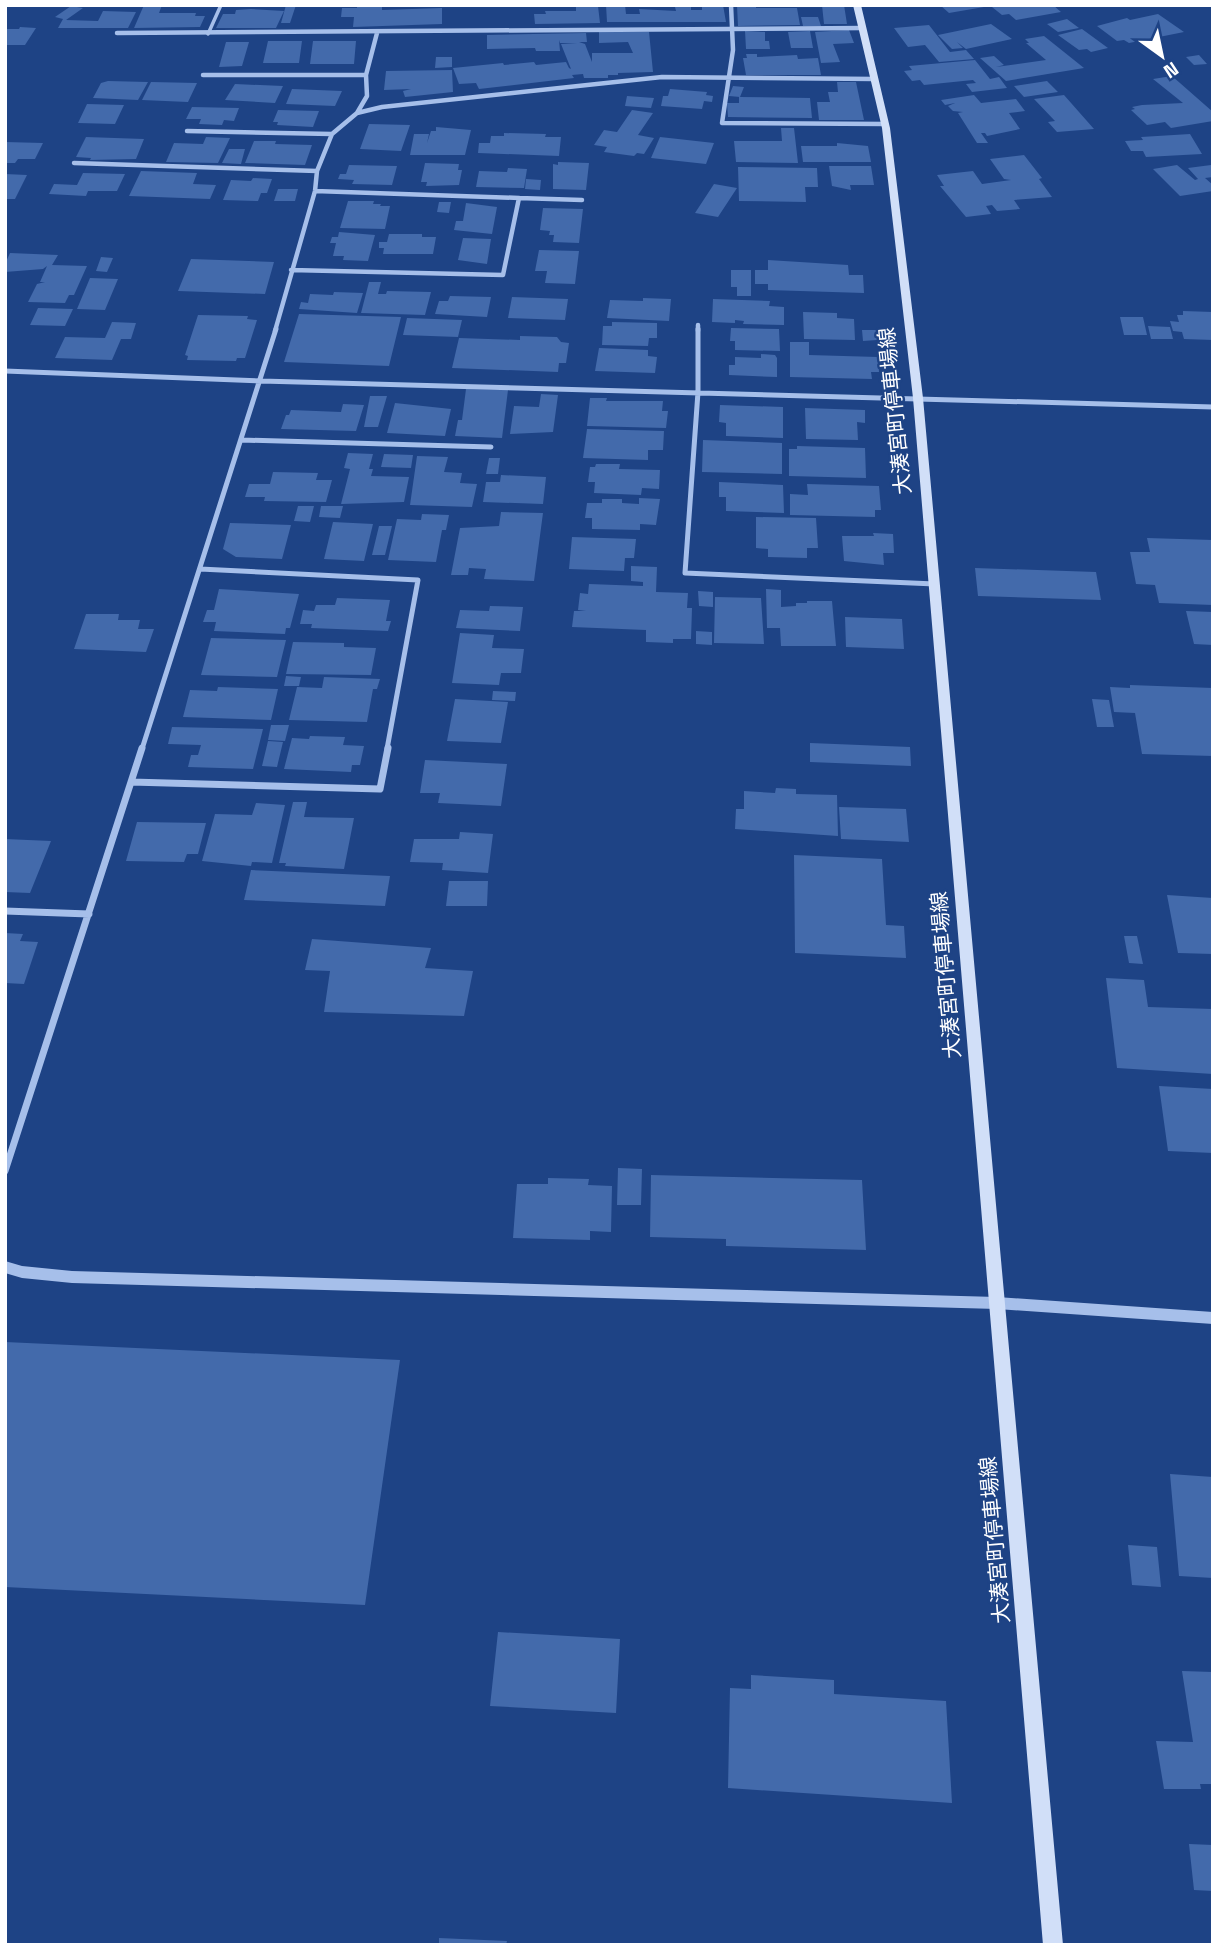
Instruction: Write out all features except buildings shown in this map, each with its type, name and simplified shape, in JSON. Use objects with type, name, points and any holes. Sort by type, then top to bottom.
[{"type":"main road","name":"大湊宮町停車場線","points":[[857,5],[885,124],[918,398],[1053,1945]]},
{"type":"street","points":[[731,5],[736,30],[731,79],[722,123],[885,124]]},
{"type":"street","points":[[117,33],[863,28]]},
{"type":"street","points":[[5,1171],[261,381],[315,191],[317,171],[332,134],[357,113],[367,96],[366,75],[377,33]]},
{"type":"street","points":[[203,75],[366,75]]},
{"type":"street","points":[[357,113],[382,107],[662,77],[875,79]]},
{"type":"street","points":[[187,131],[332,134]]},
{"type":"street","points":[[74,163],[317,171]]},
{"type":"street","points":[[315,191],[582,200]]},
{"type":"street","points":[[291,270],[503,275],[519,198]]},
{"type":"street","points":[[698,324],[698,392],[685,573],[934,584]]},
{"type":"street","points":[[5,371],[261,381],[1213,407]]},
{"type":"street","points":[[242,440],[491,447]]},
{"type":"street","points":[[131,782],[380,789],[418,580],[200,569]]},
{"type":"street","points":[[5,911],[89,914]]},
{"type":"street","points":[[5,1267],[22,1272],[72,1278],[997,1303],[1213,1318]]},
{"type":"lane","points":[[208,34],[221,5]]}]
